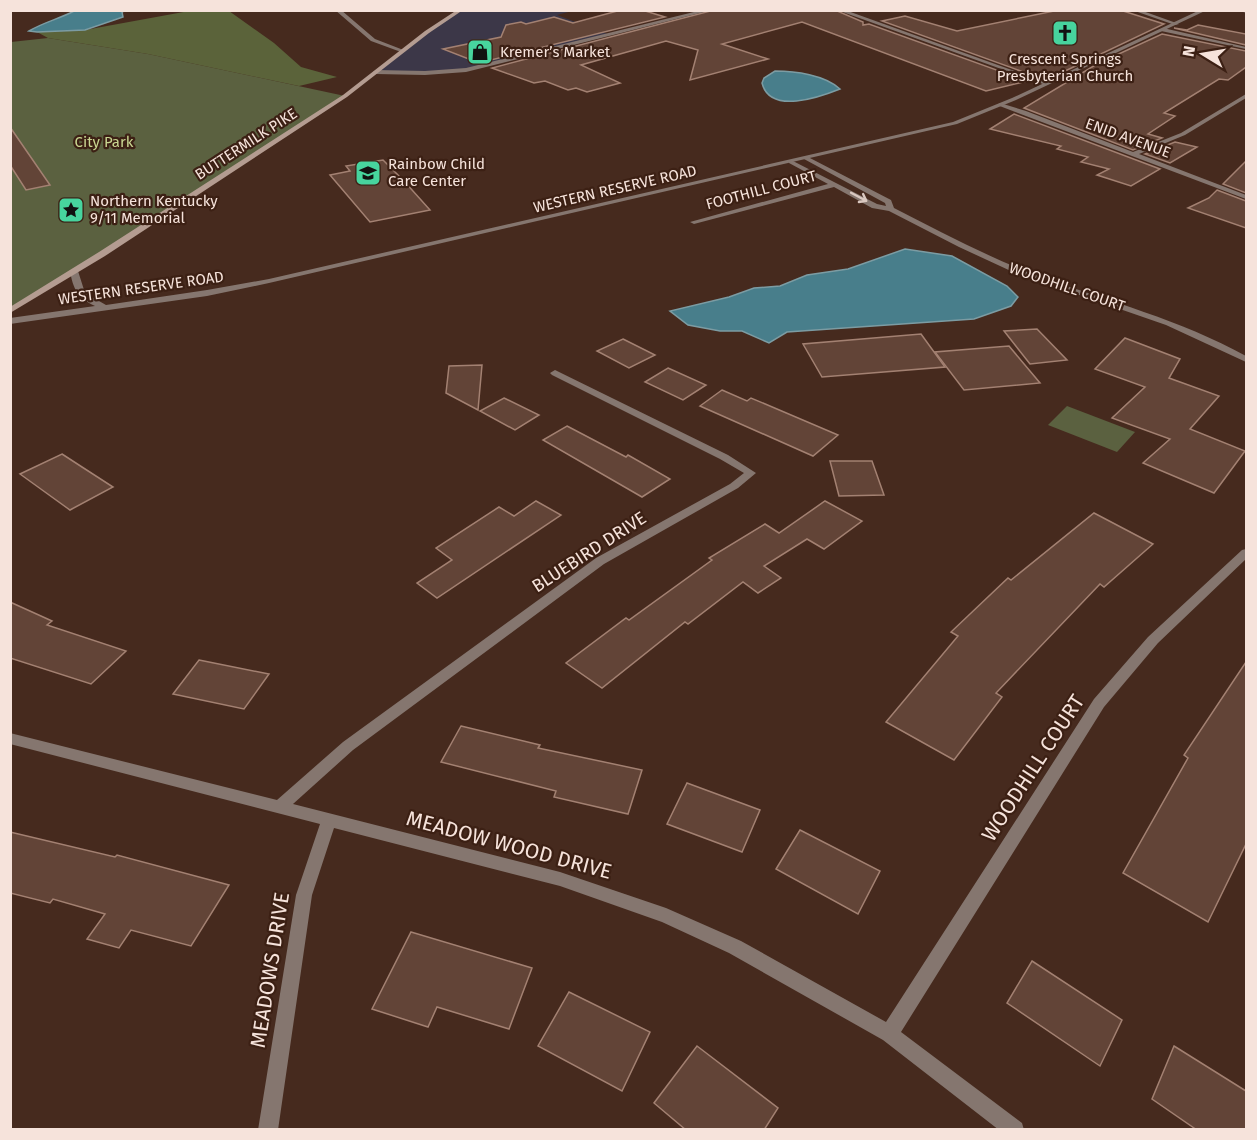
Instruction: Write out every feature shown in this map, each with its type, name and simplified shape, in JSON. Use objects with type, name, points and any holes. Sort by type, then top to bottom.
[{"type":"main road","name":"BUTTERMILK PIKE","points":[[10,311],[337,101],[461,10]]},
{"type":"street","points":[[337,10],[373,40],[403,51]]},
{"type":"street","points":[[376,72],[433,73],[466,70],[710,10]]},
{"type":"street","points":[[839,10],[1045,83]]},
{"type":"street","points":[[1134,10],[1177,24]]},
{"type":"street","name":"WESTERN RESERVE ROAD","points":[[10,321],[207,293],[269,281],[955,123],[1000,105],[1204,10]]},
{"type":"street","points":[[1240,10],[1246,12]]},
{"type":"street","points":[[1162,30],[1246,48]]},
{"type":"street","points":[[1133,154],[1183,134],[1246,96]]},
{"type":"street","name":"ENID AVENUE","points":[[1000,105],[1246,197]]},
{"type":"street","name":"WOODHILL COURT","points":[[806,158],[888,202],[891,209]]},
{"type":"street","name":"WOODHILL COURT","points":[[791,162],[875,206],[891,209],[1007,267],[1167,322],[1218,343],[1246,359]]},
{"type":"street","name":"FOOTHILL COURT","points":[[694,222],[834,184]]},
{"type":"street","points":[[74,272],[77,289],[81,296],[104,307]]},
{"type":"street","name":"BLUEBIRD DRIVE","points":[[279,807],[348,746],[600,561],[734,486],[751,473],[724,457],[555,373]]},
{"type":"street","name":"WOODHILL COURT","points":[[889,1034],[1099,704],[1153,640],[1246,553]]},
{"type":"street","name":"MEADOW WOOD DRIVE","points":[[10,738],[560,879],[666,916],[735,947],[889,1034],[1015,1130]]},
{"type":"street","name":"MEADOWS DRIVE","points":[[268,1130],[304,895],[329,821]]},
{"type":"shaded area","points":[[461,11],[572,11],[557,15],[610,35],[458,72],[376,72],[427,32]]},
{"type":"green space","points":[[189,11],[229,11],[274,43],[301,67],[337,77],[299,86],[148,54],[48,38],[37,32],[85,30]]},
{"type":"green space","name":"City Park","points":[[48,38],[148,54],[345,96],[11,311],[11,42]]},
{"type":"green space","points":[[1067,406],[1135,432],[1117,452],[1048,425]]},
{"type":"water","points":[[74,11],[124,11],[122,12],[123,17],[85,30],[29,31]]},
{"type":"water","points":[[775,71],[818,77],[840,89],[796,101],[775,99],[767,93],[762,83],[764,78]]},
{"type":"water","points":[[905,249],[952,256],[1007,286],[1018,297],[1011,306],[974,319],[787,332],[769,343],[742,331],[720,331],[688,325],[670,311],[729,297],[754,288],[780,286],[807,275],[848,269]]},
{"type":"building","points":[[621,10],[642,10],[665,17],[479,63],[443,49],[501,37],[506,25],[521,22],[526,24],[554,17],[573,23]]},
{"type":"building","points":[[714,10],[835,10],[863,22],[863,25],[869,24],[1027,81],[986,91],[802,22],[722,44],[768,59],[690,80],[698,50],[666,41],[581,65],[620,83],[587,92],[576,88],[568,90],[545,81],[534,83],[492,68]]},
{"type":"building","points":[[1059,10],[1120,10],[1164,24],[1063,72],[1040,78],[882,21],[905,16],[957,31]]},
{"type":"building","points":[[1198,25],[1246,34],[1246,45],[1174,28],[1187,30]]},
{"type":"building","points":[[1162,34],[1246,51],[1246,67],[1228,80],[1219,79],[1164,113],[1175,116],[1148,134],[1162,138],[1133,150],[1024,108],[1097,64]]},
{"type":"building","points":[[1014,114],[1160,169],[1131,186],[1097,175],[1109,169],[1081,162],[1088,157],[1057,149],[1061,146],[990,129]]},
{"type":"building","points":[[10,127],[50,185],[26,190],[10,165]]},
{"type":"building","points":[[1175,142],[1197,147],[1170,163],[1145,154]]},
{"type":"building","points":[[383,160],[430,210],[370,222],[330,175],[350,171],[346,166]]},
{"type":"building","points":[[1246,161],[1246,193],[1223,184]]},
{"type":"building","points":[[1217,190],[1246,201],[1246,228],[1188,208],[1209,198]]},
{"type":"building","points":[[1037,329],[1067,360],[1030,364],[1004,331]]},
{"type":"building","points":[[921,334],[945,367],[822,377],[803,344]]},
{"type":"building","points":[[1125,338],[1180,359],[1169,378],[1219,396],[1190,429],[1245,451],[1214,493],[1143,463],[1170,439],[1112,418],[1145,387],[1095,369]]},
{"type":"building","points":[[623,339],[655,355],[629,368],[597,351]]},
{"type":"building","points":[[1009,346],[1040,383],[964,390],[935,352]]},
{"type":"building","points":[[482,365],[478,410],[446,393],[449,366]]},
{"type":"building","points":[[668,368],[706,385],[683,400],[645,382]]},
{"type":"building","points":[[722,390],[747,401],[751,398],[838,435],[813,456],[700,406]]},
{"type":"building","points":[[504,398],[539,415],[515,430],[480,411]]},
{"type":"building","points":[[567,426],[626,457],[628,455],[670,479],[642,497],[543,440]]},
{"type":"building","points":[[62,454],[113,487],[70,510],[20,474]]},
{"type":"building","points":[[830,461],[872,461],[884,495],[839,496]]},
{"type":"building","points":[[536,501],[561,515],[437,598],[417,583],[452,560],[436,548],[499,507],[514,516]]},
{"type":"building","points":[[825,501],[862,521],[824,549],[807,539],[764,566],[781,578],[758,593],[743,582],[688,624],[685,622],[602,688],[566,663],[626,618],[629,620],[712,560],[709,558],[765,524],[779,533]]},
{"type":"building","points":[[1094,513],[1153,544],[1104,587],[1100,584],[996,693],[1002,697],[954,760],[886,722],[958,636],[951,632],[1008,578],[1011,580]]},
{"type":"building","points":[[10,602],[52,621],[47,625],[126,651],[91,684],[10,658]]},
{"type":"building","points":[[199,660],[269,674],[244,709],[173,694]]},
{"type":"building","points":[[1246,662],[1246,844],[1208,922],[1123,873],[1188,758],[1184,755]]},
{"type":"building","points":[[461,726],[540,745],[538,748],[642,770],[628,814],[554,797],[556,791],[441,762]]},
{"type":"building","points":[[687,783],[760,810],[742,852],[667,824]]},
{"type":"building","points":[[800,830],[880,871],[858,914],[776,869]]},
{"type":"building","points":[[10,832],[115,857],[117,855],[229,885],[191,946],[131,930],[119,948],[87,939],[105,914],[53,899],[50,903],[10,893]]},
{"type":"building","points":[[411,932],[532,968],[509,1029],[437,1007],[428,1027],[372,1009]]},
{"type":"building","points":[[1032,961],[1122,1020],[1100,1066],[1007,1003]]},
{"type":"building","points":[[569,992],[650,1032],[622,1091],[538,1046]]},
{"type":"building","points":[[697,1046],[778,1108],[764,1130],[686,1130],[654,1103]]},
{"type":"building","points":[[1174,1046],[1246,1091],[1246,1130],[1197,1130],[1152,1099]]},
{"type":"place","name":"Crescent Springs Presbyterian Church","points":[[1065,33]]},
{"type":"place","name":"Kremer’s Market","points":[[480,52]]},
{"type":"place","name":"Rainbow Child Care Center","points":[[368,173]]},
{"type":"place","name":"Northern Kentucky 9/11 Memorial","points":[[71,210]]}]
